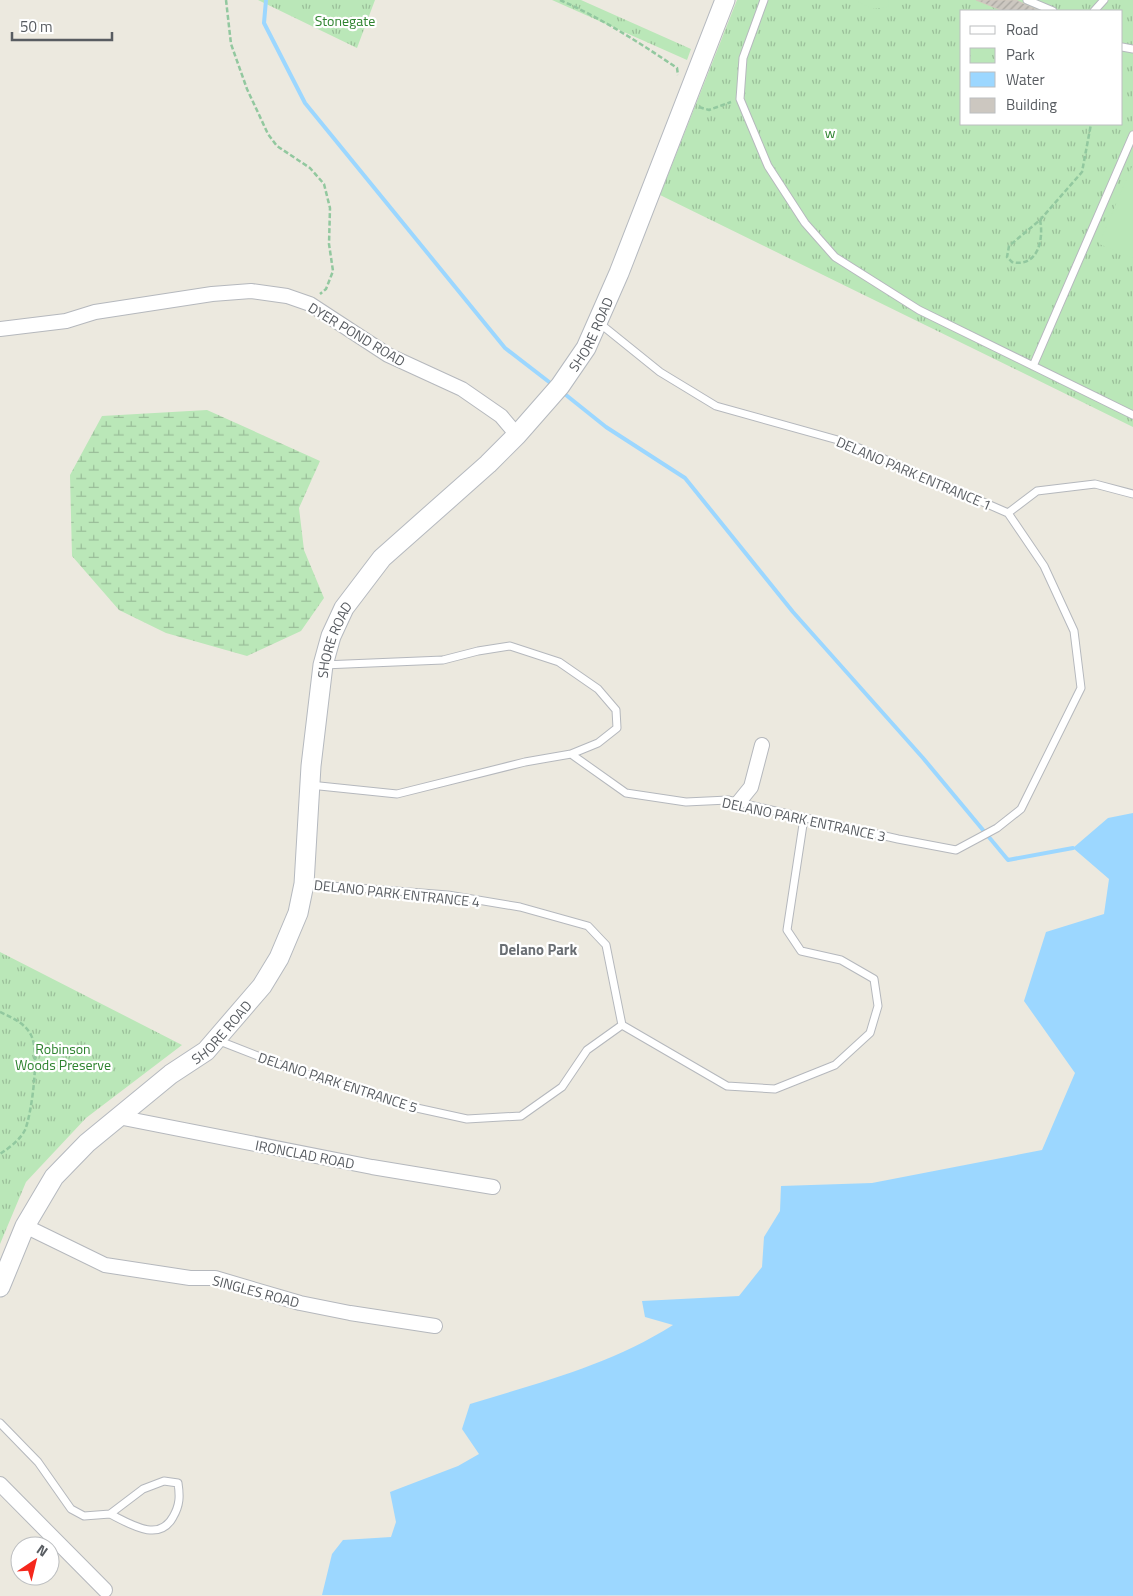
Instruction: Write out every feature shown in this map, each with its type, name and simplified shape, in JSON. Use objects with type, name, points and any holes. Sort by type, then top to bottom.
[{"type":"street","name":"SHORE ROAD","points":[[0,1287],[24,1226],[54,1177],[87,1143],[118,1117],[172,1074],[206,1051],[262,986],[279,958],[298,913],[304,884],[310,785],[323,665],[331,636],[344,608],[382,558],[488,464],[517,435],[560,386],[586,348],[641,219],[725,0]]},
{"type":"street","name":"DYER POND ROAD","points":[[0,329],[66,321],[95,312],[212,294],[251,291],[288,296],[310,304],[388,355],[462,390],[501,416],[517,435]]},
{"type":"street","points":[[738,802],[751,787],[762,745]]},
{"type":"street","name":"IRONCLAD ROAD","points":[[118,1117],[327,1158],[493,1187]]},
{"type":"street","name":"SINGLES ROAD","points":[[24,1226],[105,1265],[190,1278],[215,1278],[317,1306],[435,1326]]},
{"type":"street","points":[[0,1484],[105,1590]]},
{"type":"lane","points":[[764,0],[743,58],[740,99],[768,166],[805,223],[835,257],[919,310],[1133,415]]},
{"type":"lane","points":[[1027,0],[1051,10]]},
{"type":"lane","points":[[1095,10],[1104,0]]},
{"type":"lane","points":[[1033,366],[1133,135]]},
{"type":"lane","name":"DELANO PARK ENTRANCE 1","points":[[598,322],[660,372],[716,406],[845,442],[1008,512],[1037,491],[1095,484],[1133,494]]},
{"type":"lane","name":"DELANO PARK ENTRANCE 3","points":[[571,754],[626,793],[686,802],[728,800],[956,850],[997,828],[1021,809],[1081,688],[1074,631],[1044,566],[1008,512]]},
{"type":"lane","points":[[310,785],[397,794],[524,762],[571,754],[598,743],[617,728],[616,710],[598,689],[559,662],[510,646],[478,651],[443,660],[323,665]]},
{"type":"lane","points":[[622,1025],[727,1086],[775,1089],[835,1065],[870,1033],[878,1006],[874,979],[841,960],[801,951],[787,930],[804,818]]},
{"type":"lane","name":"DELANO PARK ENTRANCE 4","points":[[304,884],[448,895],[520,907],[588,926],[606,945],[622,1025]]},
{"type":"lane","name":"DELANO PARK ENTRANCE 5","points":[[215,1039],[291,1070],[403,1106],[467,1119],[521,1116],[562,1087],[587,1050],[622,1025]]},
{"type":"lane","points":[[0,1423],[38,1462],[71,1509],[84,1516],[110,1514],[153,1531],[163,1530],[171,1522],[179,1506],[178,1483],[164,1481],[143,1489],[110,1514]]},
{"type":"path","points":[[226,0],[231,44],[247,90],[268,134],[277,146],[310,168],[324,184],[330,208],[329,244],[333,271],[326,289],[310,304]]},
{"type":"path","points":[[560,0],[581,10],[677,68],[679,84]]},
{"type":"path","points":[[695,105],[709,110],[740,99]]},
{"type":"path","points":[[1040,220],[1041,245],[1033,256],[1024,263],[1012,262],[1007,257],[1009,246],[1040,220],[1082,172],[1091,125]]},
{"type":"path","points":[[0,1012],[21,1023],[32,1035],[36,1058],[29,1117],[24,1131],[10,1147],[0,1154]]},
{"type":"green space","name":"Stonegate","points":[[258,0],[375,0],[357,48]]},
{"type":"green space","points":[[552,0],[581,0],[691,49],[687,60]]},
{"type":"green space","name":"w","points":[[737,0],[1133,0],[1133,427],[660,195]]},
{"type":"green space","points":[[855,0],[889,0],[888,7],[872,9]]},
{"type":"green space","points":[[1133,164],[1133,258],[1099,244]]},
{"type":"green space","points":[[207,410],[320,461],[299,508],[304,550],[324,598],[301,631],[247,656],[166,633],[119,610],[72,556],[70,475],[102,416]]},
{"type":"green space","name":"Robinson Woods Preserve","points":[[0,952],[182,1045],[86,1118],[26,1182],[0,1244]]},
{"type":"water","points":[[1133,813],[1133,1596],[322,1595],[332,1554],[343,1540],[391,1537],[396,1522],[390,1492],[458,1466],[479,1454],[462,1429],[470,1404],[600,1362],[649,1339],[673,1325],[645,1317],[642,1301],[739,1296],[762,1267],[764,1237],[780,1211],[781,1186],[872,1183],[1042,1150],[1075,1073],[1024,1001],[1046,932],[1104,914],[1109,879],[1073,848],[1108,818]]},
{"type":"building","points":[[976,0],[1016,0],[1038,10],[1001,10]]},
{"type":"waterway","points":[[266,0],[264,23],[305,103],[505,348],[553,385]]},
{"type":"waterway","points":[[561,391],[606,427],[685,478],[793,612],[923,758],[1008,860],[1073,848]]},
{"type":"district","name":"Delano Park","points":[[538,949]]}]
